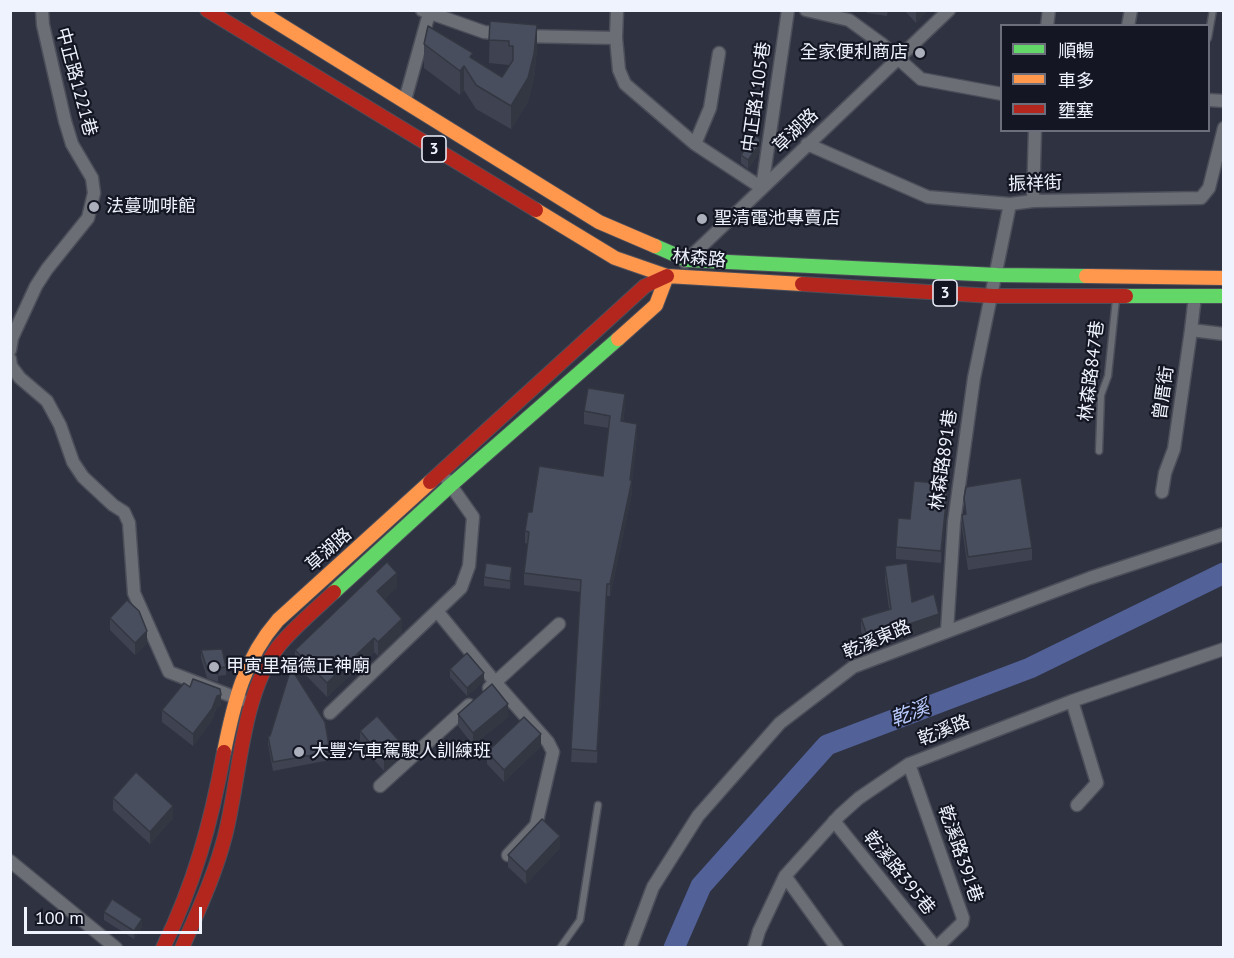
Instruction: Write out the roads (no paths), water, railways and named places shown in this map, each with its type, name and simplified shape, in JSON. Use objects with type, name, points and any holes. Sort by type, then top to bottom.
[{"type":"main road","name":"林森路","points":[[207,10],[615,258],[667,276],[992,296],[1224,296]]},
{"type":"main road","name":"林森路","points":[[257,10],[598,222],[687,260],[997,275],[1224,278]]},
{"type":"main road","name":"草湖路","points":[[163,948],[197,871],[211,819],[236,698],[252,656],[278,620],[645,286],[667,276]]},
{"type":"main road","name":"草湖路","points":[[182,948],[210,883],[225,836],[252,703],[262,676],[278,646],[451,485],[656,305],[667,276]]},
{"type":"street","name":"中正路1221巷","points":[[10,350],[12,338],[36,286],[88,218],[94,194],[92,178],[72,144],[65,121],[43,25],[42,10]]},
{"type":"street","points":[[617,10],[616,38],[619,70],[625,84],[695,144],[762,188]]},
{"type":"street","name":"中正路1105巷","points":[[762,188],[788,10]]},
{"type":"street","points":[[806,10],[850,15],[897,60],[921,79],[1000,94]]},
{"type":"street","name":"草湖路","points":[[667,276],[687,260],[949,10]]},
{"type":"street","points":[[405,100],[427,11],[484,32],[527,37],[616,38]]},
{"type":"street","points":[[695,144],[710,108],[719,53]]},
{"type":"street","name":"振祥街","points":[[807,144],[928,197],[1011,204],[1033,201],[1201,198],[1209,188],[1224,128]]},
{"type":"street","points":[[1033,201],[1035,132]]},
{"type":"street","name":"林森路891巷","points":[[947,631],[954,522],[974,378],[1011,204]]},
{"type":"street","name":"曾厝街","points":[[1162,492],[1165,473],[1174,448],[1195,296]]},
{"type":"street","points":[[1191,330],[1224,334]]},
{"type":"street","points":[[10,359],[11,366],[20,378],[47,401],[60,425],[73,462],[84,477],[127,517],[134,593],[169,672],[252,703]]},
{"type":"street","points":[[330,713],[461,588],[469,566],[473,517],[442,472]]},
{"type":"street","name":"乾溪東路","points":[[630,948],[653,887],[698,816],[780,723],[853,667],[1090,579],[1224,534]]},
{"type":"street","points":[[437,611],[548,742],[553,752],[536,825],[508,855]]},
{"type":"street","points":[[380,786],[559,624]]},
{"type":"street","name":"乾溪路","points":[[754,948],[759,931],[785,876],[834,821],[859,798],[909,764],[1072,701],[1224,649]]},
{"type":"street","points":[[1072,701],[1097,783],[1077,805]]},
{"type":"street","name":"乾溪路391巷","points":[[909,764],[964,921],[936,948]]},
{"type":"street","name":"乾溪路395巷","points":[[834,821],[936,948]]},
{"type":"street","points":[[10,861],[116,948]]},
{"type":"street","points":[[785,876],[837,948]]},
{"type":"lane","points":[[1210,31],[1213,10]]},
{"type":"lane","name":"林森路847巷","points":[[1099,451],[1101,395],[1108,376],[1116,295]]},
{"type":"lane","points":[[560,948],[580,920],[598,806]]},
{"type":"waterway","name":"乾溪","points":[[674,948],[701,886],[827,745],[1030,668],[1224,573]]},
{"type":"place","name":"全家便利商店","points":[[920,53]]},
{"type":"place","name":"法蔓咖啡館","points":[[94,207]]},
{"type":"place","name":"聖清電池專賣店","points":[[702,219]]},
{"type":"place","name":"甲寅里福德正神廟","points":[[214,667]]},
{"type":"place","name":"大豐汽車駕駛人訓練班","points":[[299,752]]}]
